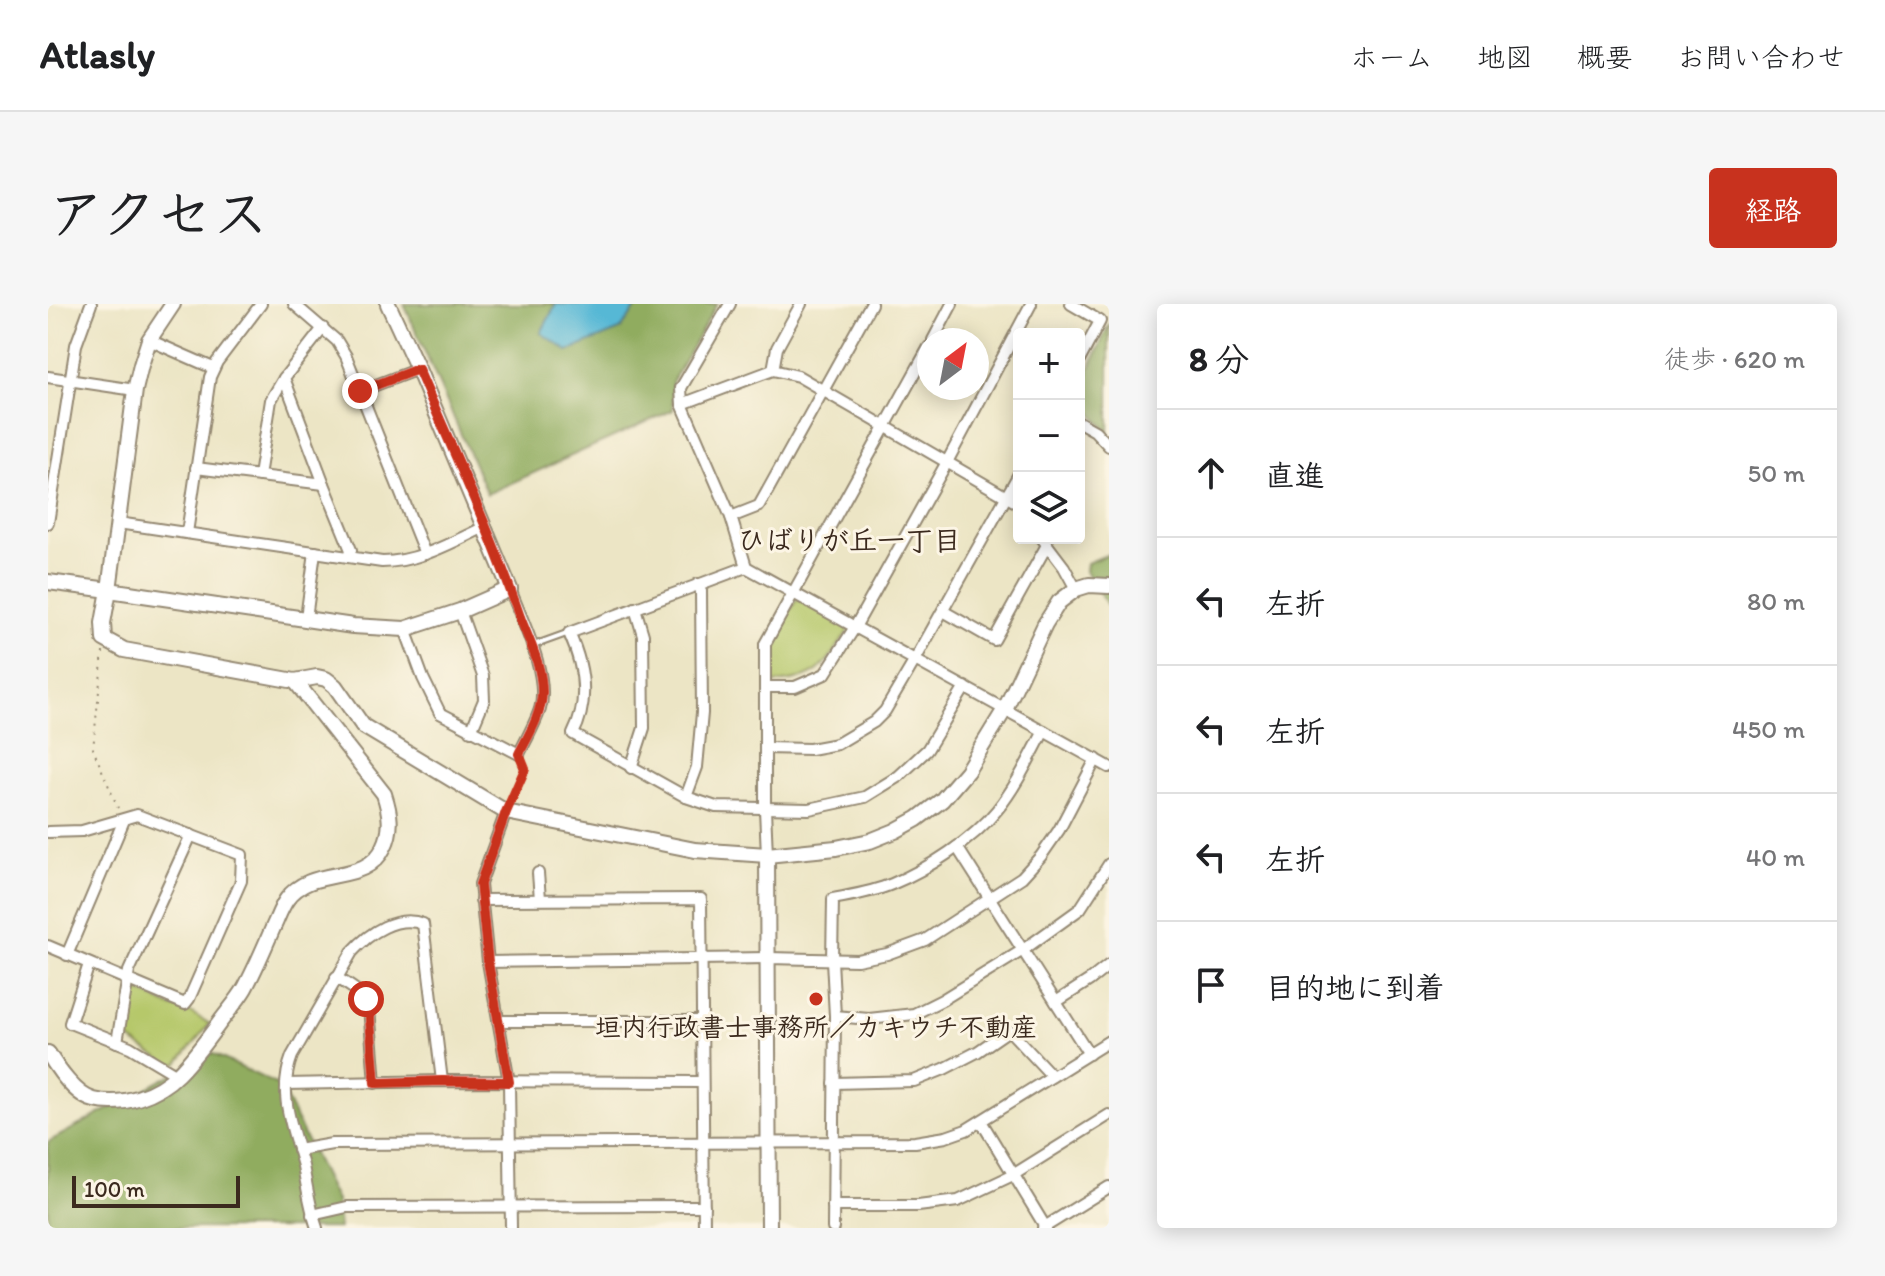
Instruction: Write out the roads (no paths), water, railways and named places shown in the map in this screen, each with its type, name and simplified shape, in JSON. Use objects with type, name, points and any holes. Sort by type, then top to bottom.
[{"type":"street","points":[[48,523],[69,380],[76,345],[91,304]]},
{"type":"street","points":[[173,304],[149,340],[135,390],[103,623],[104,639],[124,650],[295,681],[317,677],[326,679],[335,686],[363,726],[506,812],[695,850],[767,855],[870,841],[917,819],[942,800],[967,771],[1005,709],[1045,624],[1059,602],[1076,589],[1089,585],[1109,586]]},
{"type":"street","points":[[187,533],[210,377],[213,368],[261,304]]},
{"type":"street","points":[[294,304],[337,341],[346,356],[425,554]]},
{"type":"street","points":[[388,304],[485,527],[540,671],[540,707],[519,754],[440,713],[405,629]]},
{"type":"street","points":[[730,304],[681,388],[682,404],[731,517],[746,567],[1109,767]]},
{"type":"street","points":[[773,370],[777,348],[801,304]]},
{"type":"street","points":[[731,517],[759,506],[871,304]]},
{"type":"street","points":[[939,328],[952,304]]},
{"type":"street","points":[[766,687],[795,687],[825,674],[855,627],[947,462],[1031,304]]},
{"type":"street","points":[[1071,304],[1100,321],[1085,350]]},
{"type":"street","points":[[259,476],[271,400],[323,328]]},
{"type":"street","points":[[149,340],[213,368]]},
{"type":"street","points":[[360,391],[418,369]]},
{"type":"street","points":[[769,1228],[765,644],[917,369]]},
{"type":"street","points":[[682,404],[773,370],[798,376],[1013,500]]},
{"type":"street","points":[[48,377],[135,390]]},
{"type":"street","points":[[284,378],[351,550],[349,557]]},
{"type":"street","points":[[1085,425],[1109,446]]},
{"type":"street","points":[[196,468],[324,484]]},
{"type":"street","points":[[765,748],[810,749],[837,744],[874,722],[885,711],[1013,485]]},
{"type":"street","points":[[118,523],[397,562],[425,554],[485,527]]},
{"type":"street","points":[[943,611],[994,640],[1043,544]]},
{"type":"street","points":[[1046,544],[1076,589]]},
{"type":"street","points":[[306,618],[315,552]]},
{"type":"street","points":[[746,567],[569,633],[583,675],[584,693],[579,722],[573,734],[686,797],[716,807],[809,809],[865,797],[899,776],[927,750],[965,687]]},
{"type":"street","points":[[48,582],[371,629],[405,629],[460,611],[510,589]]},
{"type":"street","points":[[686,797],[697,767],[702,713],[701,591],[698,584]]},
{"type":"street","points":[[631,768],[644,728],[643,635],[635,608]]},
{"type":"street","points":[[460,611],[483,676],[484,700],[471,731]]},
{"type":"street","points":[[48,1053],[74,1088],[92,1100],[130,1101],[160,1087],[177,1075],[244,989],[287,899],[302,885],[329,875],[352,873],[369,866],[380,854],[387,840],[390,822],[384,794],[295,681]]},
{"type":"street","points":[[833,1228],[833,899],[890,885],[916,873],[979,830],[998,809],[1044,731]]},
{"type":"street","points":[[488,962],[768,958],[857,960],[887,954],[925,940],[1022,877],[1059,830],[1096,759]]},
{"type":"street","points":[[506,812],[480,884],[488,962],[509,1082],[511,1228]]},
{"type":"street","points":[[48,832],[82,831],[137,815],[242,855],[241,881],[185,1004],[48,946]]},
{"type":"street","points":[[67,955],[124,820]]},
{"type":"street","points":[[117,1042],[129,971],[191,835]]},
{"type":"street","points":[[957,847],[1089,1054]]},
{"type":"street","points":[[835,1016],[869,1019],[914,1014],[942,1000],[1023,950],[1080,909],[1109,864]]},
{"type":"street","points":[[538,873],[540,899]]},
{"type":"street","points":[[481,900],[701,899],[704,1228]]},
{"type":"street","points":[[317,1228],[286,1107],[286,1069],[352,952],[364,939],[382,928],[414,921],[423,924],[442,1081]]},
{"type":"street","points":[[89,964],[70,1023],[130,1047],[177,1075]]},
{"type":"street","points":[[1056,1002],[1109,965]]},
{"type":"street","points":[[336,977],[366,999],[369,1007],[375,1083]]},
{"type":"street","points":[[498,1021],[703,1021]]},
{"type":"street","points":[[834,1083],[914,1081],[977,1052],[1009,1030],[1052,1076]]},
{"type":"street","points":[[298,1150],[332,1144],[915,1142],[966,1130],[1109,1041]]},
{"type":"street","points":[[286,1084],[702,1082]]},
{"type":"street","points":[[833,1206],[918,1206],[958,1201],[1013,1175],[1109,1115]]},
{"type":"street","points":[[981,1121],[1045,1228],[1109,1187]]},
{"type":"street","points":[[312,1215],[347,1207],[704,1206]]},
{"type":"lane","points":[[532,646],[569,633]]},
{"type":"water","points":[[556,304],[639,304],[620,330],[568,351],[541,333]]},
{"type":"place","name":"垣内行政書士事務所／カキウチ不動産","points":[[816,999]]},
{"type":"district","name":"ひばりが丘一丁目","points":[[849,540]]}]
